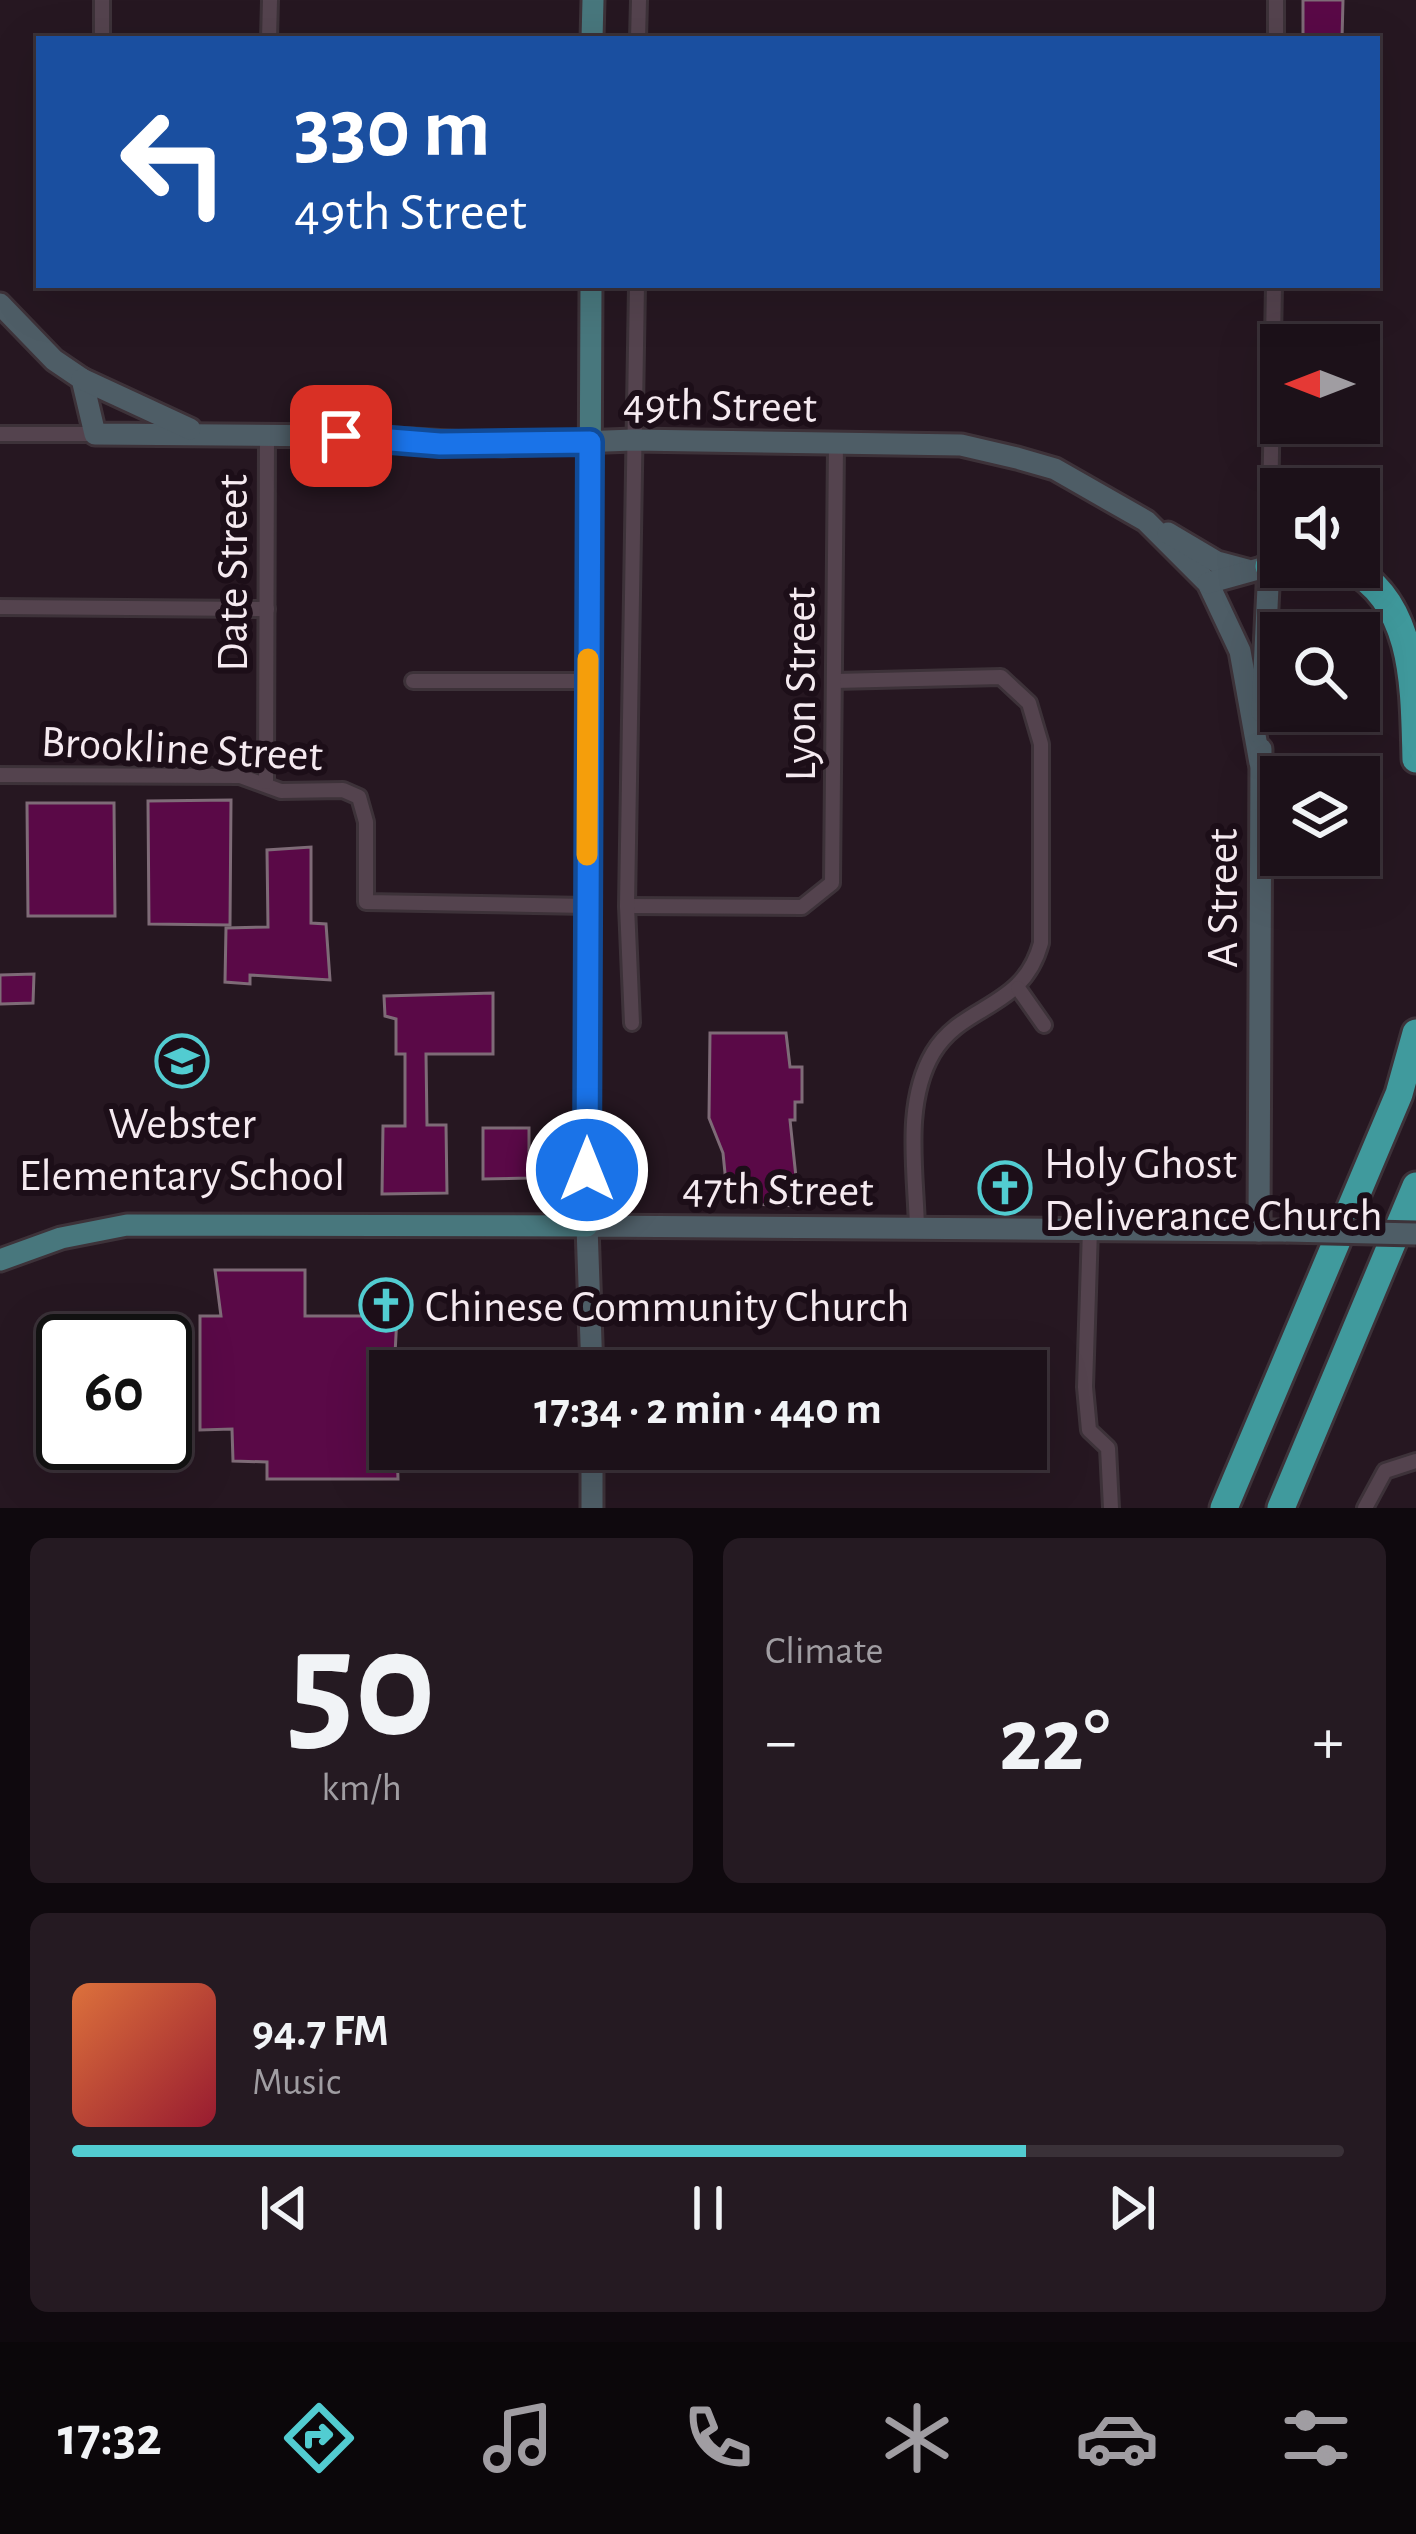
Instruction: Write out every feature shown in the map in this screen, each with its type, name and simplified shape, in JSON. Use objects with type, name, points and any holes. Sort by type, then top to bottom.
[{"type":"highway","points":[[1378,588],[1409,638],[1416,759]]},
{"type":"highway","points":[[1224,1508],[1399,1094],[1416,1034]]},
{"type":"highway","points":[[1281,1508],[1416,1186]]},
{"type":"main road","points":[[592,0],[592,36]]},
{"type":"main road","points":[[587,1226],[591,288]]},
{"type":"main road","name":"47th Street","points":[[0,1260],[61,1238],[127,1225],[587,1226]]},
{"type":"street","points":[[101,36],[102,0]]},
{"type":"street","points":[[269,36],[270,0]]},
{"type":"street","points":[[638,36],[639,0]]},
{"type":"street","points":[[1276,0],[1276,36]]},
{"type":"street","points":[[632,1024],[627,906],[637,288]]},
{"type":"street","name":"A Street","points":[[1269,468],[1274,288]]},
{"type":"street","points":[[0,304],[55,360],[82,379],[199,433]]},
{"type":"street","points":[[82,379],[95,434]]},
{"type":"street","name":"49th Street","points":[[0,434],[199,433],[440,444],[633,440],[961,446],[1017,458],[1098,490],[1156,530],[1208,583],[1240,651],[1260,763]]},
{"type":"street","name":"Date Street","points":[[266,782],[267,436]]},
{"type":"street","name":"Lyon Street","points":[[627,906],[802,908],[832,883],[836,446]]},
{"type":"street","points":[[1156,530],[1179,536],[1217,562],[1260,566]]},
{"type":"street","points":[[1208,583],[1260,569]]},
{"type":"street","name":"A Street","points":[[1260,756],[1266,588]]},
{"type":"street","points":[[0,607],[267,609]]},
{"type":"street","points":[[835,681],[1001,677],[1029,703],[1041,745],[1041,943],[1034,970],[1018,988],[935,1048],[923,1074],[915,1109],[916,1229]]},
{"type":"street","points":[[413,681],[588,681]]},
{"type":"street","name":"A Street","points":[[1259,1231],[1260,763]]},
{"type":"street","name":"Brookline Street","points":[[0,776],[240,776],[281,791],[344,790],[359,797],[366,822],[366,902],[587,906]]},
{"type":"street","points":[[1018,988],[1044,1025]]},
{"type":"street","points":[[587,1226],[591,1350]]},
{"type":"street","name":"47th Street","points":[[587,1226],[1416,1234]]},
{"type":"street","points":[[1090,1229],[1084,1387],[1089,1430],[1108,1448],[1111,1508]]},
{"type":"street","points":[[1365,1508],[1385,1471],[1416,1461]]},
{"type":"street","points":[[592,1470],[592,1508]]},
{"type":"building","points":[[1303,0],[1343,0],[1342,36],[1303,36]]},
{"type":"building","points":[[231,800],[230,925],[149,924],[148,801]]},
{"type":"building","points":[[27,803],[114,803],[115,916],[28,916]]},
{"type":"building","points":[[311,847],[311,923],[326,924],[330,980],[250,975],[250,984],[225,982],[226,928],[268,927],[267,850]]},
{"type":"building","points":[[34,974],[33,1003],[0,1004],[0,975]]},
{"type":"building","points":[[493,993],[493,1054],[426,1054],[427,1125],[446,1125],[447,1193],[382,1194],[383,1126],[405,1126],[405,1054],[396,1054],[396,1019],[385,1016],[384,996]]},
{"type":"building","points":[[710,1033],[786,1033],[790,1067],[802,1067],[802,1102],[795,1102],[795,1120],[790,1120],[799,1206],[728,1203],[723,1153],[709,1118]]},
{"type":"building","points":[[483,1128],[529,1128],[529,1178],[483,1179]]},
{"type":"building","points":[[215,1270],[305,1270],[305,1316],[397,1316],[395,1350],[369,1350],[369,1470],[398,1470],[398,1479],[267,1479],[267,1462],[233,1461],[232,1429],[200,1430],[200,1316],[221,1316]]},
{"type":"slow traffic","points":[[587,855],[588,659]]},
{"type":"place","name":"Webster Elementary School","points":[[182,1061]]},
{"type":"place","name":"Holy Ghost Deliverance Church","points":[[1005,1188]]},
{"type":"place","name":"Chinese Community Church","points":[[386,1305]]},
{"type":"route","points":[[341,436],[440,444],[590,442],[587,1170]]}]
